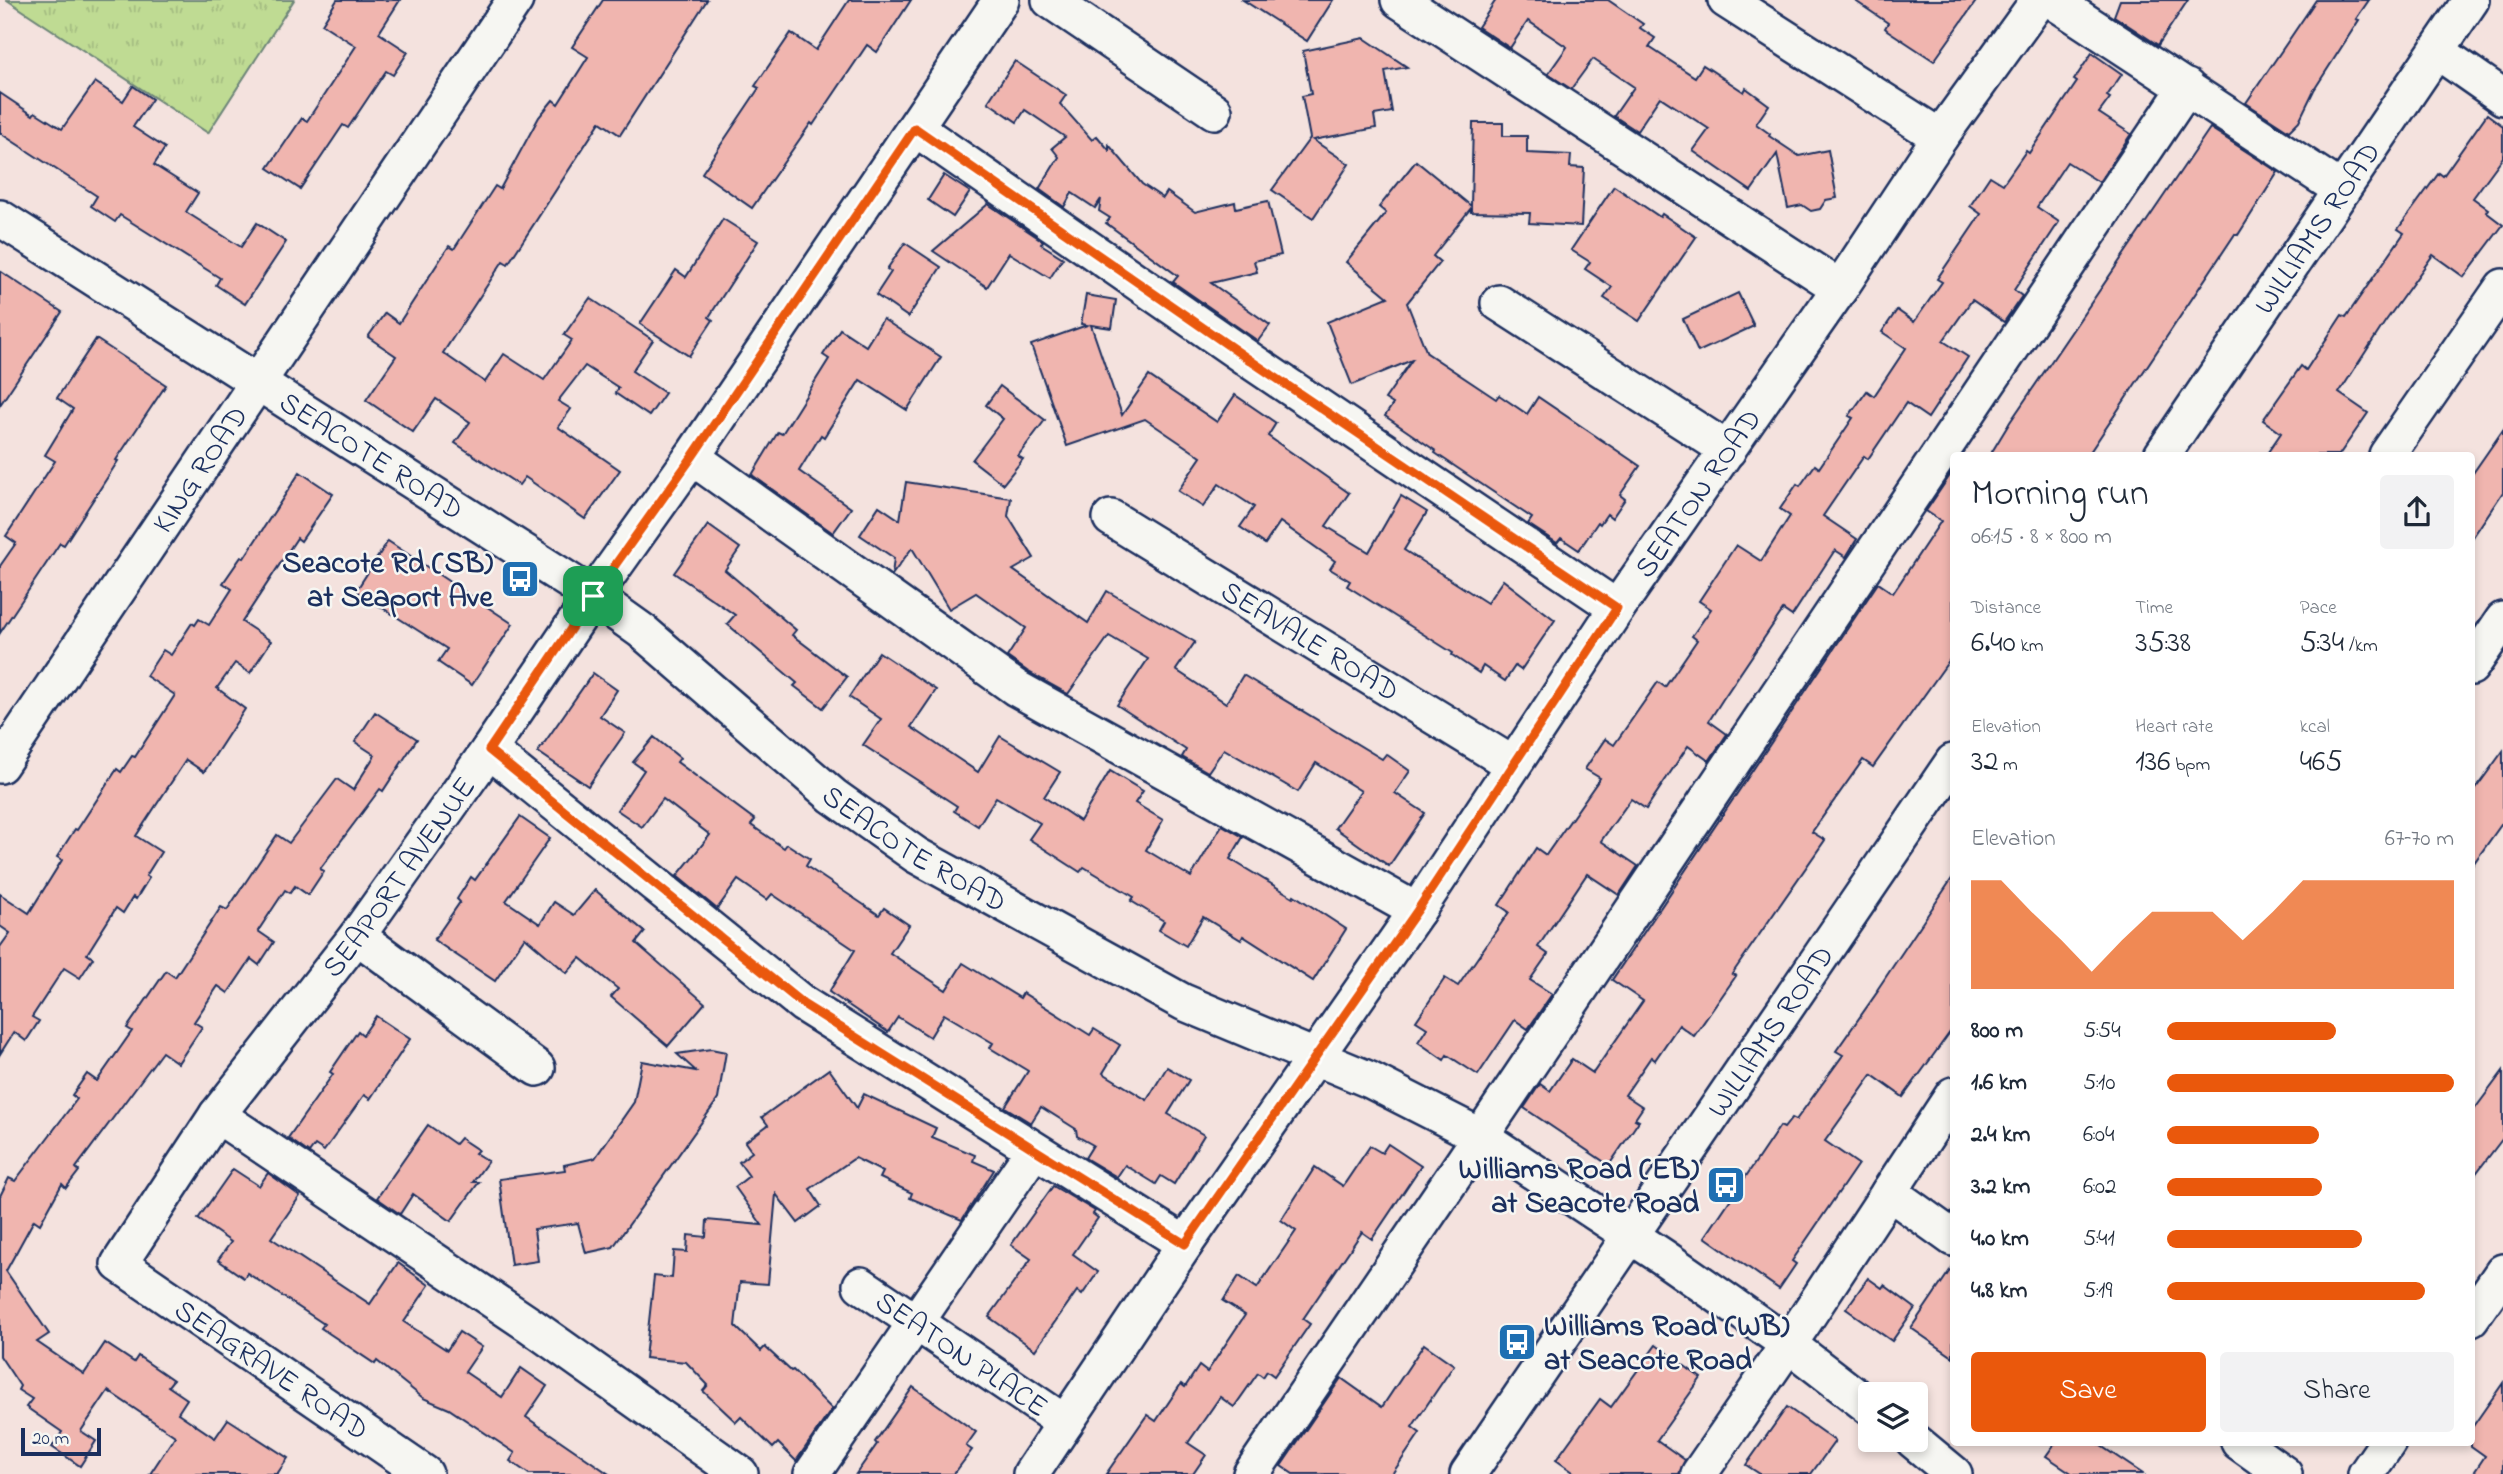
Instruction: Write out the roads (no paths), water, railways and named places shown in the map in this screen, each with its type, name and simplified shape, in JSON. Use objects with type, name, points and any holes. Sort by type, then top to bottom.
[{"type":"street","name":"KING ROAD","points":[[0,765],[515,0]]},
{"type":"street","name":"SEAPORT AVENUE","points":[[118,1264],[217,1115],[357,936],[489,750],[593,596],[692,457],[1001,0]]},
{"type":"street","points":[[1050,0],[1214,111]]},
{"type":"street","points":[[1399,0],[1840,288]]},
{"type":"street","points":[[1726,0],[1940,137]]},
{"type":"street","name":"SEATON ROAD","points":[[1031,1474],[1185,1244],[1417,911],[1617,608],[1840,288],[1940,137],[2039,0]]},
{"type":"street","points":[[2053,0],[2342,190]]},
{"type":"street","name":"WILLIAMS ROAD","points":[[2164,452],[2471,0]]},
{"type":"street","points":[[2437,51],[2503,97]]},
{"type":"street","points":[[1251,1474],[2187,87]]},
{"type":"street","points":[[915,128],[1254,363],[1617,608]]},
{"type":"street","name":"SEACOTE ROAD","points":[[0,218],[593,596],[642,631],[833,796],[916,855],[1183,1002],[1370,1080],[1480,1136],[1788,1344],[1858,1398]]},
{"type":"street","points":[[2390,452],[2503,288]]},
{"type":"street","points":[[1499,303],[1728,450]]},
{"type":"street","points":[[692,457],[1016,688],[1417,911]]},
{"type":"street","name":"SEAVALE ROAD","points":[[1111,518],[1512,764]]},
{"type":"street","points":[[2475,661],[2503,620]]},
{"type":"street","points":[[489,750],[803,1004],[1185,1244]]},
{"type":"street","name":"WILLIAMS ROAD","points":[[1468,1474],[1950,766]]},
{"type":"street","points":[[357,936],[537,1068]]},
{"type":"street","points":[[1699,1474],[1950,1100]]},
{"type":"street","points":[[217,1115],[530,1325],[740,1474]]},
{"type":"street","points":[[812,1474],[1034,1150]]},
{"type":"street","points":[[1889,1192],[1950,1236]]},
{"type":"street","name":"SEAGRAVE ROAD","points":[[118,1264],[425,1474]]},
{"type":"street","points":[[2475,1312],[2503,1272]]},
{"type":"street","name":"SEATON PLACE","points":[[861,1285],[1065,1423]]},
{"type":"street","points":[[2245,1446],[2284,1474]]},
{"type":"street","points":[[2366,1474],[2385,1446]]},
{"type":"place","name":"Seacote Rd (SB) at Seaport Ave","points":[[520,579]]},
{"type":"place","name":"Williams Road (EB) at Seacote Road","points":[[1726,1185]]},
{"type":"place","name":"Williams Road (WB) at Seacote Road","points":[[1517,1342]]}]
